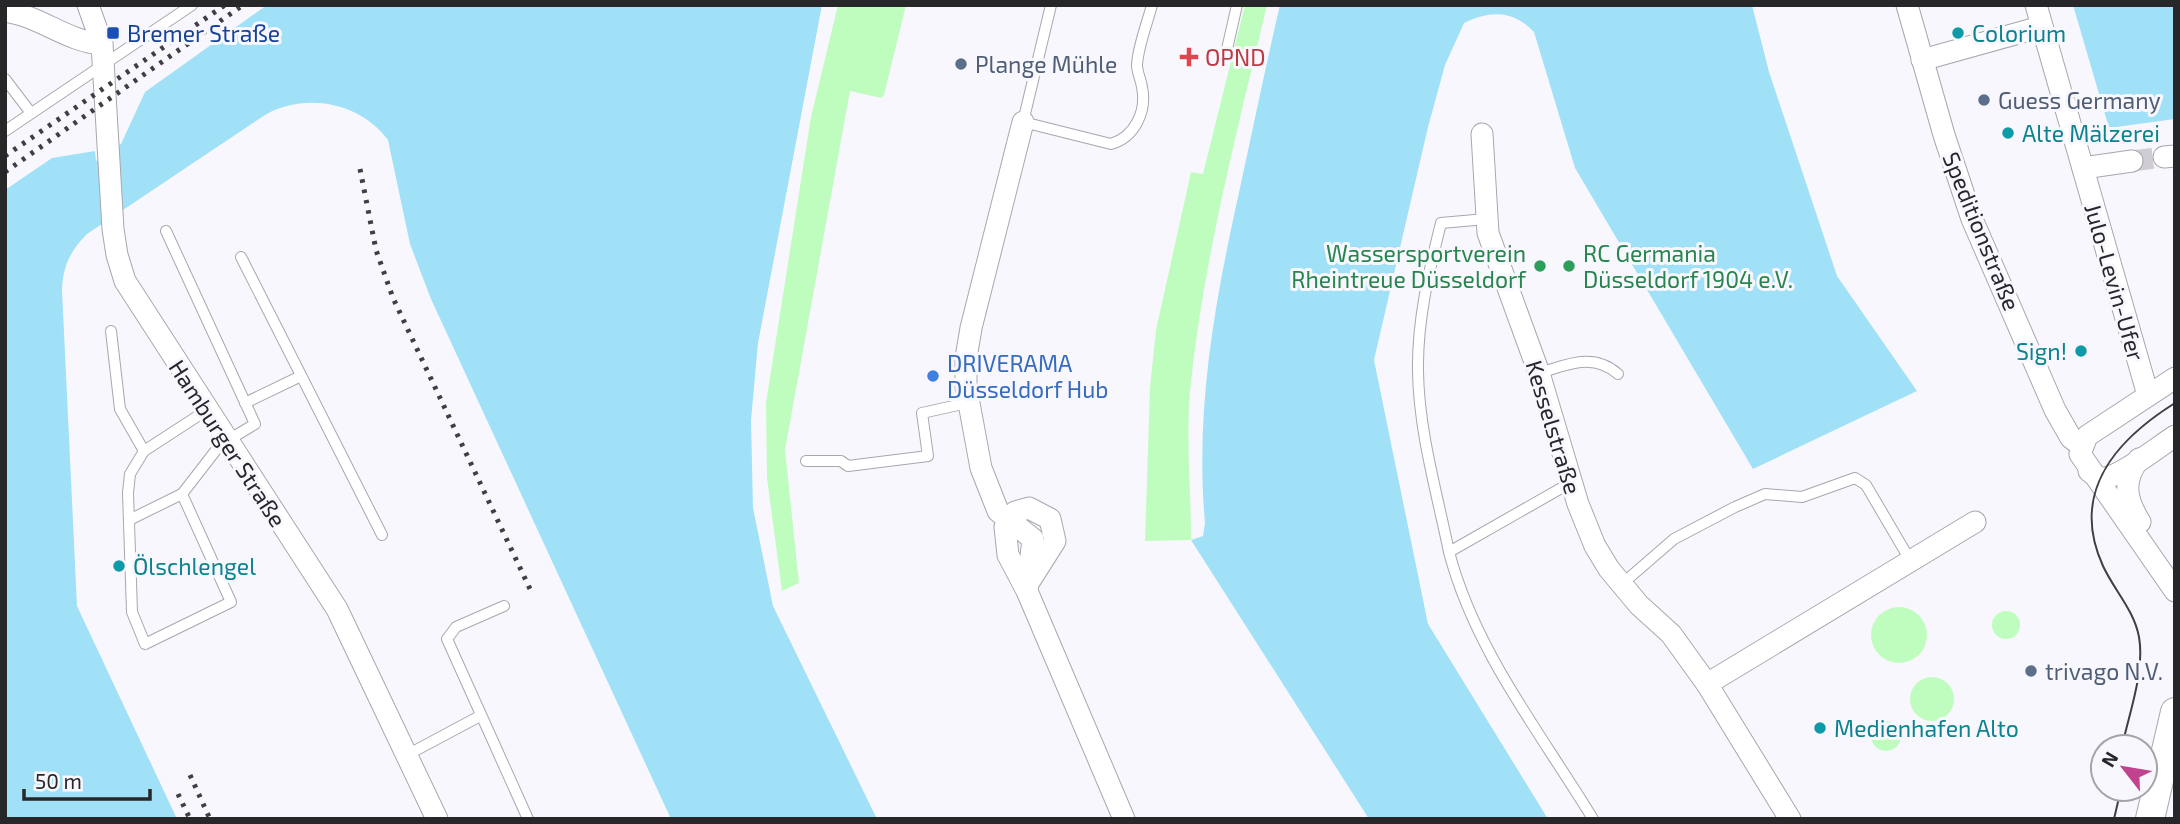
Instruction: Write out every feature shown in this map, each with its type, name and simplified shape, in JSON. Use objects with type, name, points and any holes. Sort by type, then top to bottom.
[{"type":"main road","points":[[2150,819],[2175,712]]},
{"type":"street","points":[[10,5],[5,10],[36,19],[89,43],[102,54]]},
{"type":"street","name":"Hamburger Straße","points":[[88,5],[97,23],[102,54],[117,255],[135,300],[337,609],[437,819]]},
{"type":"street","name":"Speditionstraße","points":[[1907,5],[1972,219],[2055,410],[2071,438],[2081,445]]},
{"type":"street","name":"Julo-Levin-Ufer","points":[[2036,5],[2148,395]]},
{"type":"street","points":[[1922,60],[2033,29]]},
{"type":"street","points":[[1023,122],[971,328],[966,358],[967,403],[981,468],[998,511],[1033,539],[1027,592],[1124,819]]},
{"type":"street","name":"Kesselstraße","points":[[1482,134],[1488,233],[1539,373],[1572,482],[1595,546],[1622,584],[1671,634],[1707,684],[1790,819]]},
{"type":"street","points":[[2083,168],[2132,161]]},
{"type":"street","points":[[2175,378],[2095,430],[2081,445],[2080,454],[2089,471],[2175,591]]},
{"type":"street","points":[[2089,471],[2096,477],[2105,478],[2175,436]]},
{"type":"street","points":[[2138,537],[2141,525],[2132,509],[2127,488],[2133,468],[2146,453]]},
{"type":"street","points":[[1707,684],[1975,522]]},
{"type":"lane","points":[[5,131],[102,54],[192,5]]},
{"type":"lane","points":[[1051,5],[1023,122],[1111,144],[1123,141],[1133,132],[1144,97],[1137,67],[1152,5]]},
{"type":"lane","points":[[1227,49],[1237,5]]},
{"type":"lane","points":[[5,79],[31,113]]},
{"type":"lane","points":[[1486,219],[1441,223],[1425,289],[1418,372],[1426,442],[1459,590],[1488,652],[1593,819]]},
{"type":"lane","points":[[129,520],[183,494],[220,446],[255,424],[166,231]]},
{"type":"lane","points":[[241,257],[383,535]]},
{"type":"lane","points":[[111,331],[120,409],[144,452]]},
{"type":"lane","points":[[1539,373],[1592,360],[1604,363],[1618,374]]},
{"type":"lane","points":[[245,403],[301,376]]},
{"type":"lane","points":[[806,461],[841,461],[848,466],[928,456],[922,414],[967,403]]},
{"type":"lane","points":[[183,494],[231,601],[145,644],[132,612],[130,474],[144,452],[207,410]]},
{"type":"lane","points":[[1622,584],[1674,539],[1744,503],[1765,494],[1802,497],[1855,478],[1866,485],[1910,560]]},
{"type":"lane","points":[[1449,552],[1572,482]]},
{"type":"lane","points":[[504,606],[456,626],[447,639],[528,819]]},
{"type":"lane","points":[[407,755],[480,716]]},
{"type":"green space","points":[[838,5],[906,5],[884,95],[881,98],[850,91],[785,450],[799,583],[782,591],[767,478],[766,403],[811,117]]},
{"type":"green space","points":[[1245,5],[1267,5],[1222,197],[1196,342],[1189,409],[1191,540],[1145,541],[1150,388],[1156,330],[1191,172],[1203,174]]},
{"type":"green space","points":[[1893,607],[1905,607],[1915,611],[1923,619],[1927,635],[1923,651],[1915,659],[1905,663],[1893,663],[1883,659],[1875,651],[1871,641],[1871,629],[1875,619],[1883,611]]},
{"type":"green space","points":[[2006,611],[2016,615],[2020,625],[2016,635],[2006,639],[1996,635],[1992,625],[1996,615]]},
{"type":"green space","points":[[1932,677],[1947,684],[1954,699],[1947,714],[1932,721],[1917,714],[1910,699],[1917,684]]},
{"type":"green space","points":[[1886,721],[1896,726],[1901,736],[1896,746],[1886,751],[1876,746],[1871,736],[1876,726]]},
{"type":"water","points":[[267,5],[822,5],[758,343],[751,420],[753,508],[773,606],[877,819],[671,819],[431,299],[410,244],[388,140],[363,117],[347,109],[314,103],[297,104],[265,115],[87,234],[68,259],[62,290],[77,606],[177,819],[5,819],[5,190],[52,158],[95,151],[96,161],[121,144],[145,92]]},
{"type":"water","points":[[1280,5],[1752,5],[1769,72],[1837,276],[1917,391],[1753,469],[1575,168],[1534,32],[1518,19],[1501,14],[1483,16],[1464,23],[1445,65],[1428,127],[1374,360],[1428,624],[1548,819],[1369,819],[1191,540],[1203,536],[1205,523],[1203,441],[1214,319]]},
{"type":"water","points":[[2073,5],[2175,5],[2175,119],[2109,128]]},
{"type":"tunnel","points":[[2132,161],[2164,157]]},
{"type":"tram line","points":[[2125,733],[2140,664],[2139,637],[2128,609],[2103,566],[2094,539],[2092,515],[2095,492],[2117,451],[2134,434],[2175,403]]},
{"type":"tram line","points":[[2114,819],[2118,803]]},
{"type":"railway","points":[[5,156],[225,5]]},
{"type":"railway","points":[[5,172],[243,5]]},
{"type":"railway","points":[[360,169],[376,250],[393,298],[530,589]]},
{"type":"railway","points":[[190,775],[210,819]]},
{"type":"railway","points":[[178,794],[190,819]]},
{"type":"place","name":"Bremer Straße","points":[[113,33]]},
{"type":"place","name":"Colorium","points":[[1958,33]]},
{"type":"place","name":"OPND","points":[[1189,57]]},
{"type":"place","name":"Plange Mühle","points":[[961,64]]},
{"type":"place","name":"Guess Germany","points":[[1984,100]]},
{"type":"place","name":"Alte Mälzerei","points":[[2008,133]]},
{"type":"place","name":"Wassersportverein Rheintreue Düsseldorf","points":[[1540,266]]},
{"type":"place","name":"RC Germania Düsseldorf 1904 e.V.","points":[[1569,266]]},
{"type":"place","name":"Sign!","points":[[2081,351]]},
{"type":"place","name":"DRIVERAMA Düsseldorf Hub","points":[[933,376]]},
{"type":"place","name":"Ölschlengel","points":[[119,566]]},
{"type":"place","name":"trivago N.V.","points":[[2031,671]]},
{"type":"place","name":"Medienhafen Alto","points":[[1820,728]]}]
